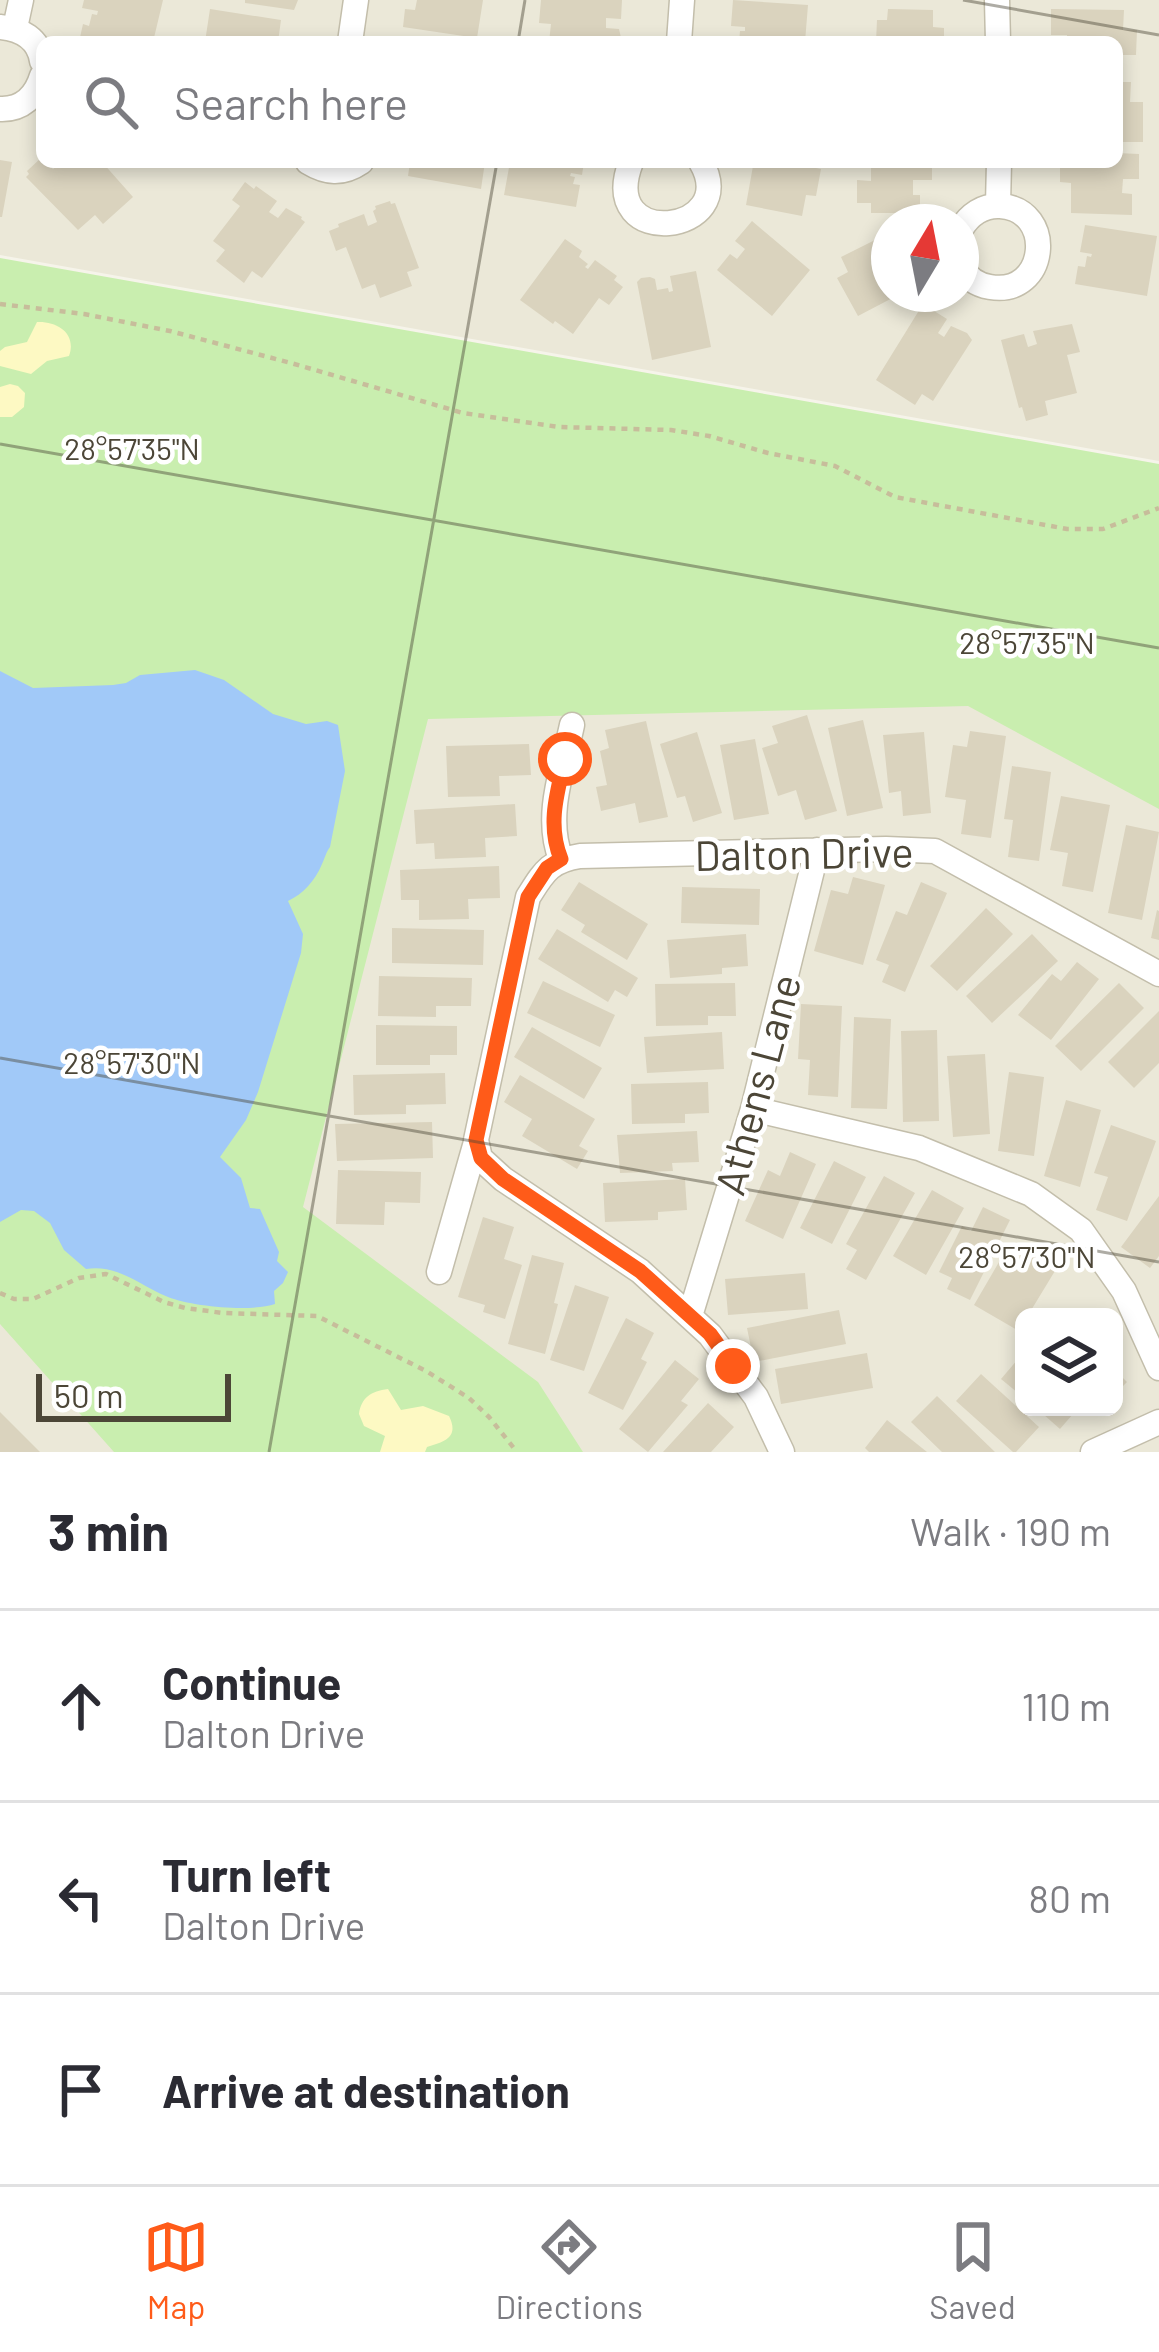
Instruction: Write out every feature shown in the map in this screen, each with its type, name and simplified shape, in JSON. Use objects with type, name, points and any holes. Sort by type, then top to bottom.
[{"type":"street","points":[[21,0],[7,28],[31,38],[36,46]]},
{"type":"street","points":[[351,36],[356,0]]},
{"type":"street","points":[[679,36],[682,0]]},
{"type":"street","points":[[997,0],[998,36]]},
{"type":"street","points":[[0,109],[25,103],[36,91]]},
{"type":"street","points":[[318,168],[340,172],[348,168]]},
{"type":"street","points":[[629,168],[627,199],[638,214],[654,224],[672,226],[690,219],[702,206],[708,188],[704,168]]},
{"type":"street","points":[[998,206],[999,168]]},
{"type":"street","points":[[979,210],[998,206],[1016,210],[1030,221],[1039,256],[1031,273],[1016,285],[998,289],[979,284]]},
{"type":"street","points":[[440,1272],[476,1140],[528,897],[547,868],[561,859],[553,812],[572,725]]},
{"type":"street","name":"Athens Lane","points":[[690,1316],[753,1109],[817,850]]},
{"type":"street","name":"Dalton Drive","points":[[561,859],[934,851],[1159,974]]},
{"type":"street","points":[[753,1109],[919,1148],[1031,1194],[1081,1230],[1124,1291],[1159,1368]]},
{"type":"street","points":[[476,1140],[481,1158],[503,1179],[640,1271],[710,1334],[756,1397],[782,1452]]},
{"type":"street","points":[[1093,1452],[1159,1422]]},
{"type":"path","points":[[0,304],[170,332],[463,413],[559,427],[695,433],[835,466],[895,497],[1067,530],[1102,529],[1159,508]]},
{"type":"path","points":[[0,1293],[33,1299],[79,1278],[106,1274],[185,1308],[317,1316],[426,1371],[469,1399],[518,1452]]},
{"type":"shaded area","points":[[0,0],[1159,0],[1159,461],[0,255]]},
{"type":"shaded area","points":[[0,277],[1159,484],[1159,1452],[0,1452]]},
{"type":"green space","points":[[0,258],[1159,464],[1159,809],[968,706],[428,719],[303,1207],[538,1382],[583,1452],[114,1452],[0,1324]]},
{"type":"sand","points":[[37,322],[64,330],[70,341],[69,356],[47,361],[31,374],[0,366],[0,351],[27,342]]},
{"type":"sand","points":[[10,384],[25,393],[24,407],[12,417],[0,417],[0,387]]},
{"type":"sand","points":[[388,1389],[401,1410],[423,1406],[449,1416],[451,1434],[425,1452],[380,1452],[385,1436],[364,1426],[359,1414],[368,1396]]},
{"type":"water","points":[[195,670],[224,680],[273,714],[306,724],[327,721],[338,725],[345,771],[330,847],[312,881],[288,901],[303,934],[301,953],[258,1092],[246,1120],[220,1157],[241,1178],[250,1208],[260,1209],[279,1252],[277,1261],[288,1272],[274,1291],[275,1304],[252,1308],[179,1300],[119,1273],[86,1269],[64,1250],[50,1223],[34,1211],[21,1210],[0,1222],[0,671],[33,688],[113,685],[140,675]]},
{"type":"building","points":[[84,0],[163,0],[154,36],[80,36],[83,24],[89,26],[92,14],[98,11],[82,8]]},
{"type":"building","points":[[245,0],[298,0],[294,10]]},
{"type":"building","points":[[417,0],[483,0],[477,36],[403,27],[405,9],[415,10]]},
{"type":"building","points":[[541,0],[622,0],[621,19],[606,18],[606,28],[619,29],[621,36],[550,36],[551,24],[539,23]]},
{"type":"building","points":[[733,0],[808,5],[805,36],[740,36],[745,27],[731,26]]},
{"type":"building","points":[[210,9],[281,20],[279,36],[206,36]]},
{"type":"building","points":[[888,9],[933,10],[933,27],[944,28],[944,36],[876,36],[877,20],[887,20]]},
{"type":"building","points":[[1051,9],[1124,10],[1123,30],[1137,30],[1136,55],[1123,55],[1123,36],[1051,35]]},
{"type":"building","points":[[1123,82],[1131,82],[1130,102],[1143,102],[1143,142],[1123,142]]},
{"type":"building","points":[[1123,153],[1139,154],[1139,179],[1123,179],[1122,193],[1132,194],[1132,215],[1071,213],[1071,183],[1060,182],[1060,168],[1123,168]]},
{"type":"building","points":[[0,160],[12,162],[2,217],[0,217]]},
{"type":"building","points":[[36,163],[36,168],[107,168],[133,197],[103,224],[95,215],[78,230],[26,177]]},
{"type":"building","points":[[409,168],[484,168],[481,189],[408,176]]},
{"type":"building","points":[[509,168],[583,168],[582,175],[570,176],[575,177],[573,184],[580,185],[576,207],[504,195]]},
{"type":"building","points":[[753,168],[821,169],[816,196],[806,195],[802,216],[746,205]]},
{"type":"building","points":[[871,168],[932,168],[932,180],[913,180],[913,195],[920,195],[920,204],[857,203],[857,180],[871,181]]},
{"type":"building","points":[[245,182],[277,201],[269,212],[278,218],[286,208],[305,222],[262,278],[252,271],[244,283],[216,261],[225,250],[213,241],[240,206],[232,200]]},
{"type":"building","points":[[395,203],[419,268],[407,272],[412,286],[380,298],[375,284],[362,289],[346,247],[336,251],[329,231],[364,214],[368,226],[377,222],[375,206]]},
{"type":"building","points":[[752,221],[810,270],[772,316],[717,270],[730,254],[737,259],[745,249],[735,241]]},
{"type":"building","points":[[1085,225],[1157,236],[1147,296],[1075,284],[1078,266],[1085,267],[1092,254],[1080,252]]},
{"type":"building","points":[[565,239],[582,251],[579,257],[588,264],[585,267],[595,260],[617,276],[614,280],[623,287],[609,305],[599,298],[573,334],[520,300]]},
{"type":"building","points":[[871,242],[871,309],[858,316],[837,278],[848,272],[841,257]]},
{"type":"building","points":[[696,271],[711,347],[652,360],[637,282],[650,277],[657,290],[668,288],[669,292],[673,291],[670,276]]},
{"type":"building","points":[[918,312],[936,312],[947,319],[938,333],[944,337],[951,326],[972,340],[933,401],[922,394],[915,405],[876,380]]},
{"type":"building","points":[[1072,324],[1080,352],[1067,355],[1077,393],[1045,401],[1048,415],[1026,421],[1001,340],[1024,334],[1028,347],[1037,344],[1033,331]]},
{"type":"building","points":[[807,715],[837,811],[805,820],[796,790],[778,796],[762,748],[778,743],[772,726]]},
{"type":"building","points":[[863,720],[883,808],[847,816],[828,728]]},
{"type":"building","points":[[646,721],[668,817],[639,823],[635,803],[601,811],[596,787],[607,785],[600,751],[609,748],[605,730]]},
{"type":"building","points":[[970,731],[1006,736],[991,838],[961,834],[966,800],[945,797],[953,745],[967,747]]},
{"type":"building","points":[[697,732],[722,813],[693,822],[685,796],[677,798],[660,744]]},
{"type":"building","points":[[924,732],[931,813],[903,816],[901,791],[889,793],[883,735]]},
{"type":"building","points":[[755,739],[769,814],[734,820],[720,745]]},
{"type":"building","points":[[529,744],[531,775],[499,776],[500,796],[448,797],[446,746]]},
{"type":"building","points":[[1012,766],[1051,772],[1039,861],[1008,857],[1013,820],[1004,819]]},
{"type":"building","points":[[1061,796],[1110,805],[1093,892],[1062,886],[1068,853],[1050,850]]},
{"type":"building","points":[[515,804],[517,836],[485,838],[486,857],[435,859],[434,843],[416,844],[414,810]]},
{"type":"building","points":[[1126,825],[1159,832],[1142,920],[1108,913]]},
{"type":"building","points":[[499,866],[500,898],[468,899],[469,919],[419,920],[419,900],[401,900],[400,870]]},
{"type":"building","points":[[853,877],[885,885],[863,965],[814,951],[831,890],[848,894]]},
{"type":"building","points":[[579,882],[648,924],[627,960],[581,932],[585,925],[561,910]]},
{"type":"building","points":[[921,882],[947,893],[905,992],[882,982],[889,965],[876,960],[896,911],[907,915]]},
{"type":"building","points":[[682,887],[760,889],[759,925],[681,923]]},
{"type":"building","points":[[986,908],[1013,934],[957,991],[930,966]]},
{"type":"building","points":[[1159,911],[1159,940],[1151,938]]},
{"type":"building","points":[[392,928],[484,930],[483,965],[392,963]]},
{"type":"building","points":[[557,929],[638,978],[627,997],[615,990],[608,1002],[538,959]]},
{"type":"building","points":[[746,934],[748,966],[722,968],[722,974],[670,978],[667,940]]},
{"type":"building","points":[[1032,934],[1058,961],[992,1023],[966,996]]},
{"type":"building","points":[[1077,962],[1099,979],[1051,1040],[1018,1015],[1052,974],[1061,981]]},
{"type":"building","points":[[379,976],[472,978],[471,1006],[436,1006],[436,1017],[378,1016]]},
{"type":"building","points":[[543,981],[615,1015],[600,1047],[527,1013]]},
{"type":"building","points":[[735,983],[736,1016],[708,1016],[708,1025],[656,1026],[655,984]]},
{"type":"building","points":[[1119,983],[1144,1008],[1081,1071],[1055,1046]]},
{"type":"building","points":[[801,1004],[842,1006],[838,1097],[808,1095],[810,1060],[798,1059]]},
{"type":"building","points":[[1159,1011],[1159,1063],[1134,1088],[1108,1062]]},
{"type":"building","points":[[854,1017],[891,1019],[887,1109],[851,1108]]},
{"type":"building","points":[[376,1025],[457,1026],[457,1055],[430,1055],[430,1065],[376,1065]]},
{"type":"building","points":[[532,1027],[602,1068],[584,1099],[514,1057]]},
{"type":"building","points":[[937,1030],[939,1121],[903,1122],[901,1031]]},
{"type":"building","points":[[722,1032],[724,1069],[647,1073],[644,1037]]},
{"type":"building","points":[[985,1054],[990,1134],[953,1137],[947,1056]]},
{"type":"building","points":[[1009,1072],[1044,1077],[1034,1156],[998,1151]]},
{"type":"building","points":[[445,1073],[446,1104],[406,1105],[406,1114],[354,1115],[353,1075]]},
{"type":"building","points":[[520,1075],[595,1119],[579,1146],[588,1151],[577,1169],[522,1136],[532,1119],[504,1102]]},
{"type":"building","points":[[708,1082],[709,1113],[685,1114],[685,1123],[632,1124],[631,1084]]},
{"type":"building","points":[[1066,1100],[1101,1110],[1080,1187],[1044,1176]]},
{"type":"building","points":[[432,1122],[433,1158],[337,1161],[335,1124]]},
{"type":"building","points":[[1111,1125],[1156,1141],[1127,1221],[1096,1210],[1108,1177],[1094,1173]]},
{"type":"building","points":[[697,1131],[699,1162],[672,1163],[673,1171],[620,1173],[617,1135]]},
{"type":"building","points":[[790,1152],[816,1164],[783,1239],[745,1221],[768,1170],[780,1176]]},
{"type":"building","points":[[834,1161],[866,1177],[832,1244],[800,1228]]},
{"type":"building","points":[[338,1170],[421,1172],[420,1203],[385,1202],[384,1225],[336,1224]]},
{"type":"building","points":[[884,1176],[915,1193],[866,1280],[846,1269],[857,1250],[846,1244]]},
{"type":"building","points":[[685,1179],[687,1210],[658,1212],[658,1220],[605,1222],[603,1183]]},
{"type":"building","points":[[932,1190],[964,1208],[926,1275],[893,1256]]},
{"type":"building","points":[[1159,1196],[1159,1256],[1150,1268],[1121,1247]]},
{"type":"building","points":[[983,1207],[1010,1220],[970,1300],[947,1289],[952,1278],[939,1272],[962,1226],[971,1231]]},
{"type":"building","points":[[483,1217],[514,1227],[504,1259],[522,1265],[505,1319],[483,1312],[485,1305],[458,1297]]},
{"type":"building","points":[[1030,1243],[1061,1261],[1032,1308],[1015,1308],[1015,1329],[974,1305],[1006,1250],[1021,1258]]},
{"type":"building","points":[[532,1255],[564,1263],[545,1354],[508,1344]]},
{"type":"building","points":[[805,1273],[808,1309],[728,1315],[725,1279]]},
{"type":"building","points":[[575,1285],[609,1297],[584,1371],[550,1360]]},
{"type":"building","points":[[839,1310],[846,1344],[754,1362],[747,1328]]},
{"type":"building","points":[[626,1318],[654,1333],[641,1359],[647,1362],[623,1410],[588,1393]]},
{"type":"building","points":[[867,1353],[873,1388],[781,1404],[775,1369]]},
{"type":"building","points":[[675,1360],[699,1379],[681,1401],[688,1405],[648,1452],[619,1429]]},
{"type":"building","points":[[1015,1363],[1015,1391],[1001,1379]]},
{"type":"building","points":[[981,1374],[1015,1405],[1015,1416],[1027,1416],[1039,1427],[1013,1452],[956,1401]]},
{"type":"building","points":[[937,1396],[995,1452],[942,1452],[911,1422]]},
{"type":"building","points":[[708,1403],[734,1427],[711,1452],[663,1452]]},
{"type":"building","points":[[0,1412],[40,1452],[0,1452]]},
{"type":"building","points":[[1045,1416],[1071,1416],[1060,1429]]},
{"type":"building","points":[[887,1420],[927,1452],[869,1452],[865,1448]]},
{"type":"route","points":[[565,759],[553,812],[561,859],[547,868],[528,897],[476,1140],[481,1158],[503,1179],[640,1271],[710,1334],[733,1366]]}]
